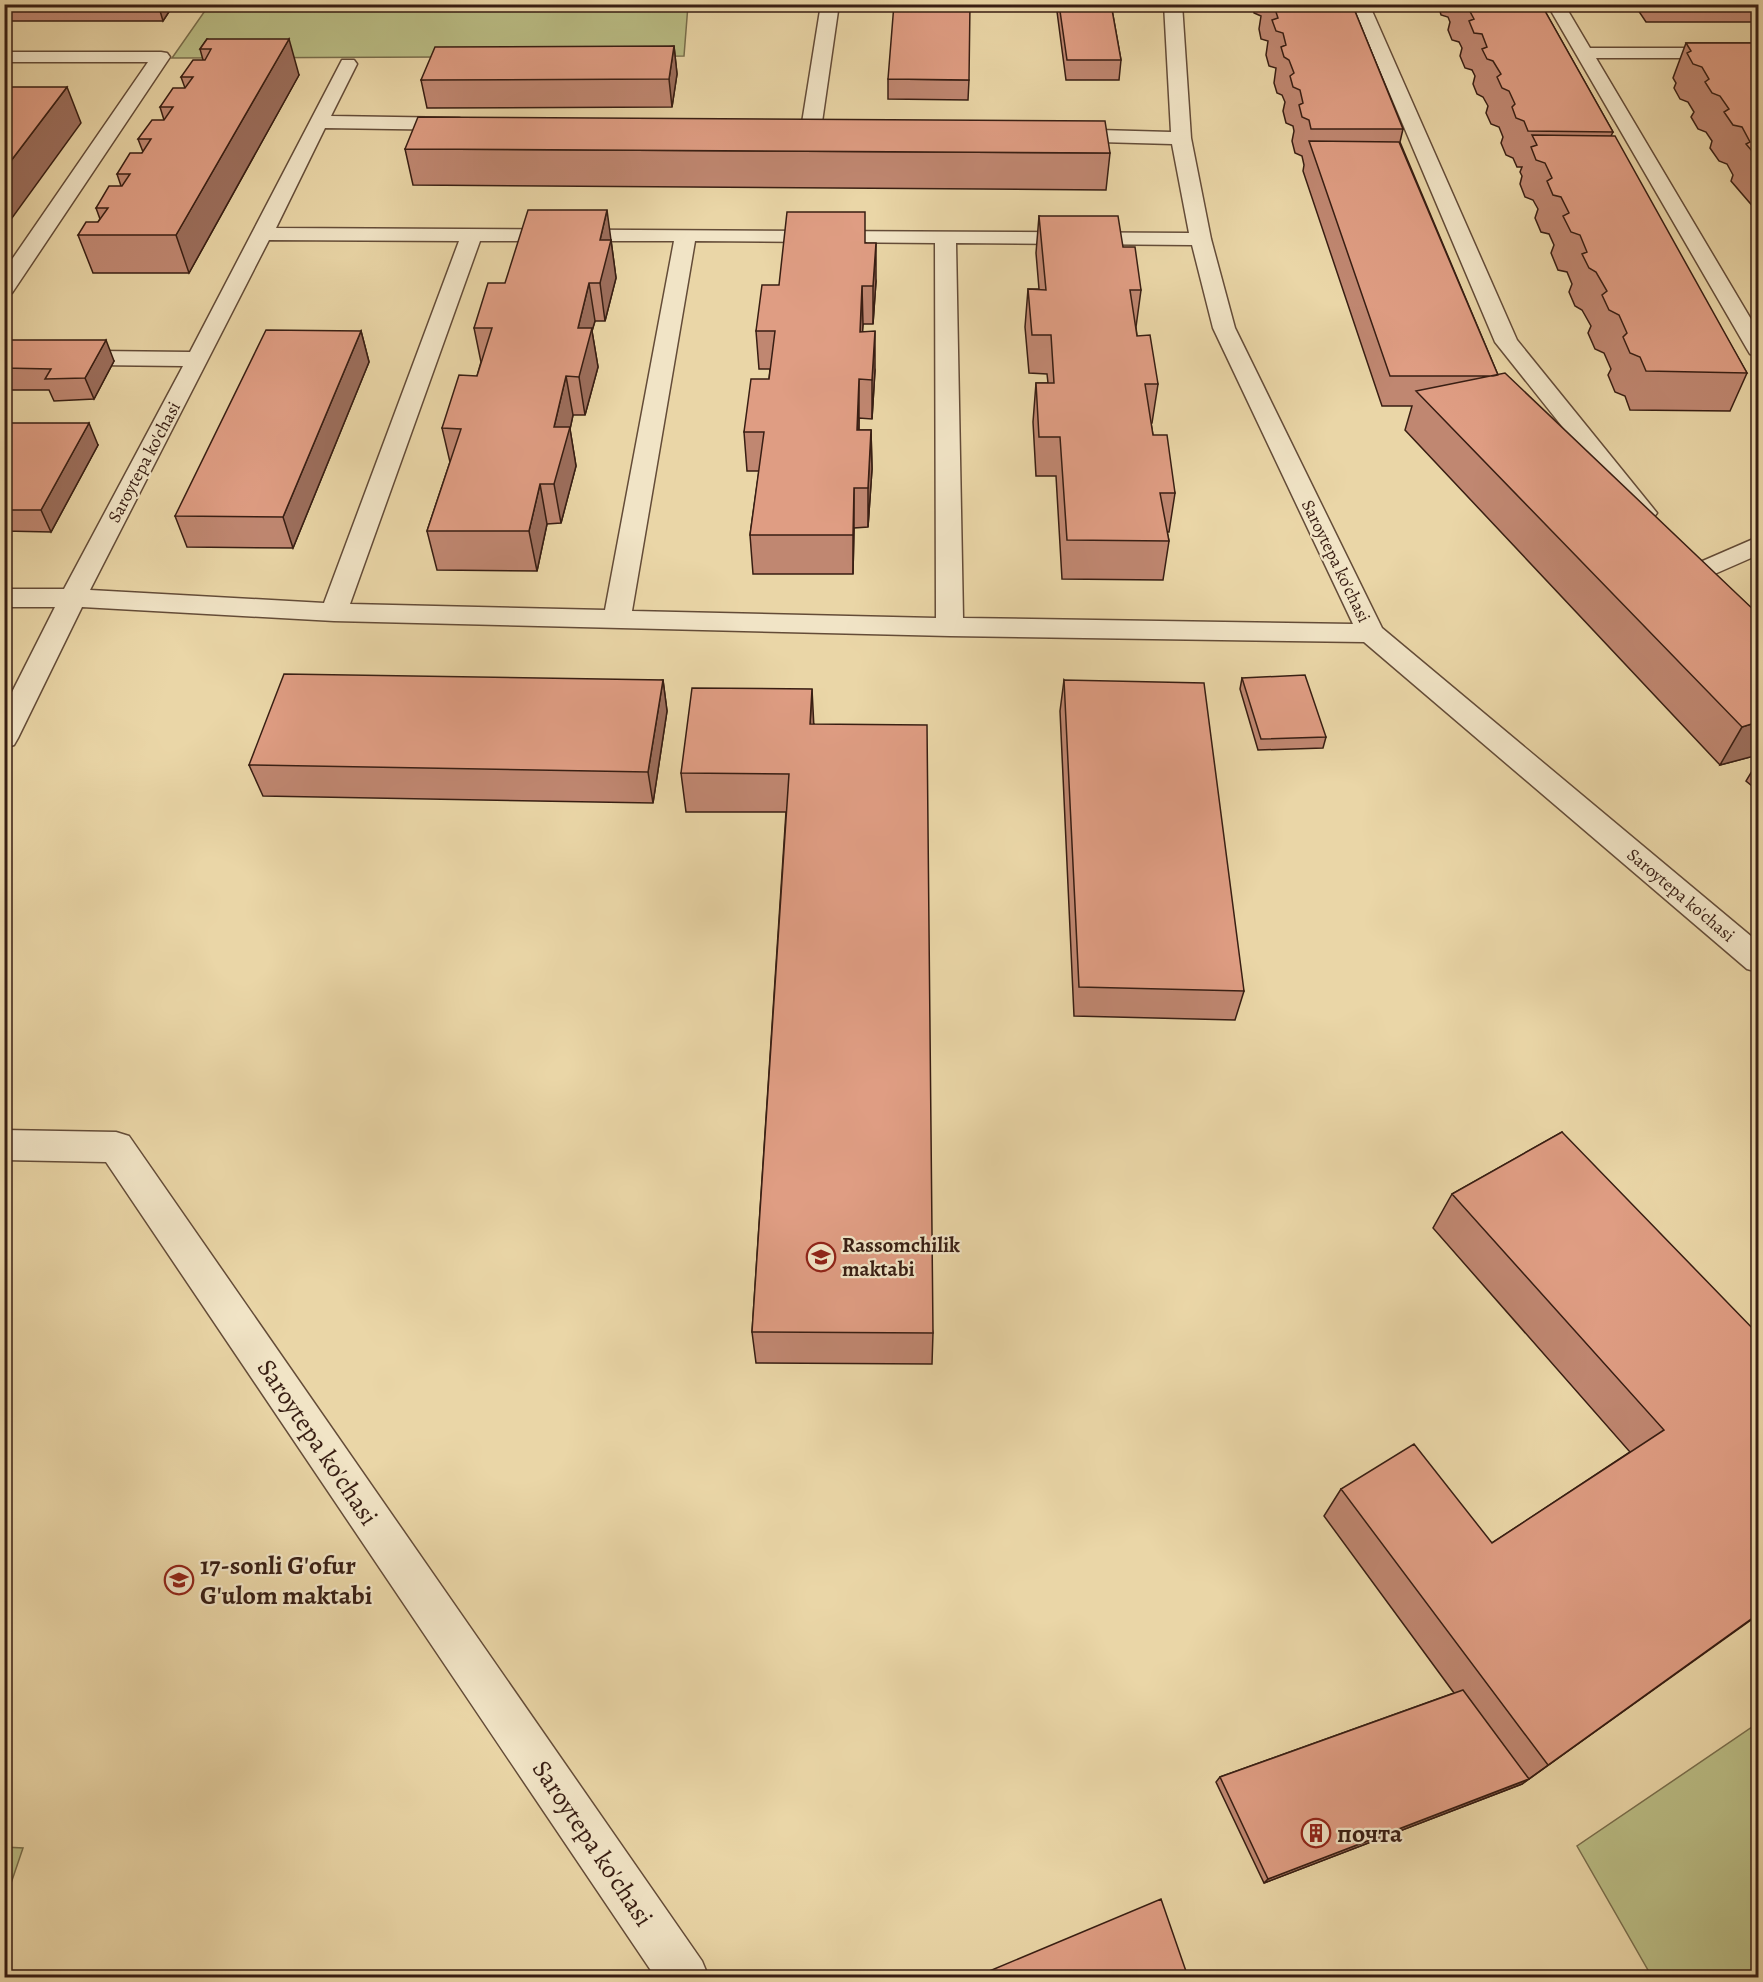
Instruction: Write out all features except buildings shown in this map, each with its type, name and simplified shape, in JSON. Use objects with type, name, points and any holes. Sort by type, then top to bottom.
[{"type":"lane","points":[[811,129],[830,4]]},
{"type":"lane","name":"Saroytepa ko'chasi","points":[[1173,4],[1181,138],[1201,239],[1224,328],[1371,633],[1758,960]]},
{"type":"lane","points":[[1360,4],[1506,342],[1694,576],[1758,545]]},
{"type":"lane","points":[[1555,4],[1758,349]]},
{"type":"lane","points":[[1583,53],[1758,53]]},
{"type":"lane","points":[[4,57],[160,57],[4,288]]},
{"type":"lane","name":"Saroytepa ko'chasi","points":[[4,738],[73,598],[348,64]]},
{"type":"lane","points":[[319,122],[483,124]]},
{"type":"lane","points":[[788,129],[835,129]]},
{"type":"lane","points":[[1050,135],[1181,138]]},
{"type":"lane","points":[[262,234],[1201,239]]},
{"type":"lane","points":[[334,612],[472,234]]},
{"type":"lane","points":[[617,618],[686,235]]},
{"type":"lane","points":[[945,237],[950,627]]},
{"type":"lane","points":[[4,357],[198,359]]},
{"type":"lane","points":[[4,598],[73,598],[334,612],[950,627],[1371,633]]},
{"type":"lane","name":"Saroytepa ko'chasi","points":[[4,1145],[116,1147],[685,1977]]},
{"type":"green space","points":[[209,5],[688,5],[684,56],[172,58]]},
{"type":"green space","points":[[1758,1723],[1758,1977],[1652,1977],[1577,1846]]},
{"type":"green space","points":[[4,1847],[23,1848],[5,1901],[4,1901]]},
{"type":"place","name":"Rassomchilik maktabi","points":[[821,1257]]},
{"type":"place","name":"17-sonli G'ofur G'ulom maktabi","points":[[179,1580]]},
{"type":"place","name":"почта","points":[[1316,1833]]}]
